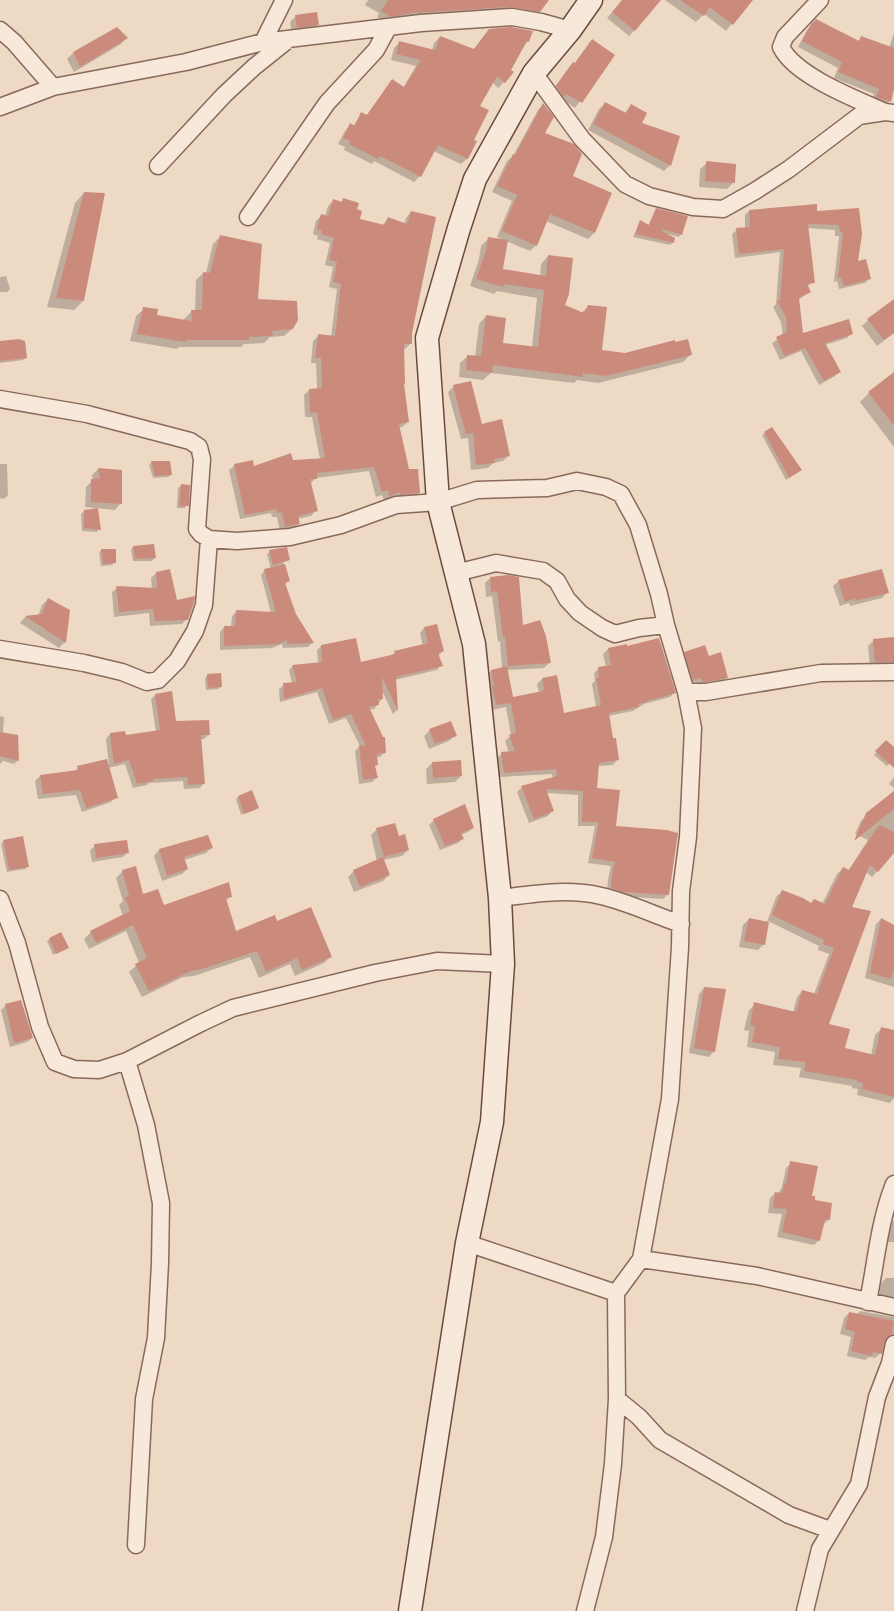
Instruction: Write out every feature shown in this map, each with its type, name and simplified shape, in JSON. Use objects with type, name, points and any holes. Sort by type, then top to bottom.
[{"type":"main road","points":[[410,1611],[466,1243],[492,1122],[503,964],[500,898],[474,644],[438,502],[427,338],[458,228],[475,179],[534,73],[570,30],[590,0]]},
{"type":"street","points":[[262,42],[284,0]]},
{"type":"street","points":[[820,0],[786,37],[781,47],[786,56],[825,85],[889,113]]},
{"type":"street","points":[[0,107],[53,86],[186,62],[262,42],[456,20],[512,17],[570,30]]},
{"type":"street","points":[[248,217],[327,104],[376,50],[388,28]]},
{"type":"street","points":[[0,30],[14,42],[53,86]]},
{"type":"street","points":[[158,166],[224,95],[254,67],[289,39]]},
{"type":"street","points":[[534,73],[582,139],[625,184],[649,196],[693,207],[723,209],[755,192],[789,169],[859,116],[889,113]]},
{"type":"street","points":[[0,399],[87,414],[190,441],[199,447],[202,459],[196,528],[200,534],[209,539],[237,541],[290,537],[341,525],[396,505],[438,502],[477,490],[547,488],[577,481],[606,487],[621,494],[638,525],[686,692],[693,728],[688,837],[681,891],[681,924],[670,1099],[641,1259],[616,1293],[616,1400],[613,1464],[604,1537],[585,1611]]},
{"type":"street","points":[[0,649],[84,663],[122,672],[147,682],[158,680],[177,661],[195,631],[204,605],[209,539]]},
{"type":"street","points":[[456,573],[496,563],[544,570],[557,580],[567,599],[580,613],[602,628],[616,634],[638,628],[666,625]]},
{"type":"street","points":[[686,692],[706,692],[821,673],[894,672]]},
{"type":"street","points":[[500,898],[562,892],[599,895],[629,904],[681,924]]},
{"type":"street","points":[[0,899],[16,943],[40,1027],[55,1062],[74,1069],[99,1070],[128,1061],[201,1022],[233,1008],[375,973],[437,961],[503,964]]},
{"type":"street","points":[[128,1061],[146,1125],[161,1202],[156,1338],[144,1399],[136,1545]]},
{"type":"street","points":[[868,1302],[878,1237],[894,1184]]},
{"type":"street","points":[[466,1243],[616,1293]]},
{"type":"street","points":[[641,1259],[757,1276],[894,1308]]},
{"type":"street","points":[[805,1611],[820,1549],[859,1484],[877,1397],[890,1363],[894,1344]]},
{"type":"street","points":[[616,1400],[639,1417],[660,1440],[789,1515],[830,1530]]},
{"type":"building","points":[[388,0],[549,0],[540,12],[511,7],[412,13],[391,17],[381,11]]},
{"type":"building","points":[[622,0],[661,0],[635,31],[612,12]]},
{"type":"building","points":[[680,0],[753,0],[733,25],[710,7],[704,16]]},
{"type":"building","points":[[317,12],[319,25],[297,28],[295,15]]},
{"type":"building","points":[[816,19],[859,41],[861,36],[894,48],[894,89],[891,102],[876,97],[879,89],[838,72],[842,62],[802,41],[811,24]]},
{"type":"building","points":[[117,27],[128,38],[80,67],[73,52]]},
{"type":"building","points":[[511,27],[533,31],[529,42],[527,41],[511,70],[514,72],[505,83],[497,76],[480,106],[489,110],[474,140],[477,141],[468,159],[438,145],[421,177],[380,156],[378,159],[349,144],[350,141],[343,138],[350,123],[355,126],[361,112],[367,115],[392,79],[404,87],[421,60],[396,54],[399,41],[435,50],[440,36],[474,49],[489,29]]},
{"type":"building","points":[[592,39],[615,55],[582,103],[566,94],[564,97],[556,86]]},
{"type":"building","points":[[605,102],[626,113],[631,104],[647,113],[642,123],[680,136],[671,166],[593,124]]},
{"type":"building","points":[[543,103],[554,117],[545,133],[574,144],[582,154],[573,176],[612,193],[595,233],[550,214],[537,246],[502,231],[517,195],[497,186],[513,154],[515,155]]},
{"type":"building","points":[[706,161],[736,164],[735,183],[705,181]]},
{"type":"building","points":[[84,192],[105,193],[84,301],[56,298]]},
{"type":"building","points":[[343,198],[359,203],[357,209],[362,211],[360,219],[385,225],[388,217],[407,224],[411,211],[436,217],[412,333],[412,344],[404,344],[404,384],[409,422],[399,424],[409,469],[418,469],[420,493],[400,495],[400,492],[389,496],[388,490],[382,492],[374,467],[317,473],[317,479],[310,479],[318,511],[298,516],[300,524],[285,527],[282,512],[277,513],[276,509],[245,515],[234,464],[253,460],[254,466],[291,453],[293,460],[325,458],[317,412],[310,413],[309,389],[322,388],[321,358],[315,358],[318,334],[335,336],[341,284],[333,282],[337,262],[329,260],[334,238],[321,234],[322,231],[317,229],[321,214],[328,216],[333,199],[342,202]]},
{"type":"building","points":[[817,204],[817,211],[859,208],[862,234],[858,261],[866,259],[871,279],[844,286],[841,277],[838,278],[843,232],[840,232],[839,225],[808,224],[815,283],[807,284],[811,292],[799,298],[803,333],[849,319],[853,334],[825,343],[841,372],[824,381],[805,348],[784,356],[776,337],[787,332],[786,317],[777,301],[780,300],[784,249],[739,254],[736,228],[750,227],[749,210]]},
{"type":"building","points":[[656,208],[688,216],[682,235],[662,229],[662,231],[675,238],[674,243],[635,234],[640,220],[649,225]]},
{"type":"building","points":[[220,235],[262,244],[258,299],[297,301],[298,320],[293,329],[272,331],[273,336],[249,337],[249,340],[185,340],[186,342],[137,334],[143,307],[158,309],[157,315],[192,321],[191,310],[202,310],[203,272],[210,273]]},
{"type":"building","points":[[488,237],[508,240],[503,269],[546,276],[548,255],[573,258],[569,294],[565,305],[584,313],[588,305],[607,307],[602,350],[625,353],[675,340],[675,342],[688,339],[692,355],[606,376],[583,373],[583,377],[493,365],[492,373],[466,370],[467,355],[481,356],[486,315],[506,318],[503,343],[538,347],[544,290],[504,284],[503,287],[476,279],[486,250]]},
{"type":"building","points":[[894,299],[894,333],[884,340],[867,319]]},
{"type":"building","points":[[19,339],[25,341],[27,358],[0,361],[0,341]]},
{"type":"building","points":[[894,372],[894,426],[868,392]]},
{"type":"building","points":[[471,381],[482,424],[502,419],[510,456],[494,459],[495,463],[476,465],[473,433],[466,434],[461,417],[453,385]]},
{"type":"building","points":[[772,427],[802,470],[789,478],[764,432]]},
{"type":"building","points":[[151,461],[170,461],[172,475],[155,476]]},
{"type":"building","points":[[98,468],[122,470],[122,504],[91,502],[91,479],[100,478]]},
{"type":"building","points":[[181,484],[190,485],[189,506],[179,506]]},
{"type":"building","points":[[98,508],[101,530],[84,528],[84,510]]},
{"type":"building","points":[[154,544],[156,558],[135,559],[133,546]]},
{"type":"building","points":[[287,547],[290,560],[273,565],[269,550]]},
{"type":"building","points":[[101,549],[116,549],[116,563],[103,564]]},
{"type":"building","points":[[285,564],[290,581],[285,583],[296,614],[314,643],[287,644],[287,640],[278,644],[224,646],[224,626],[235,626],[236,610],[276,612],[264,569]]},
{"type":"building","points":[[170,569],[177,600],[195,596],[188,620],[155,621],[153,609],[119,612],[116,586],[157,588],[156,572]]},
{"type":"building","points":[[882,569],[889,593],[855,601],[855,598],[845,602],[838,580]]},
{"type":"building","points":[[508,575],[519,577],[523,625],[540,620],[546,636],[551,663],[508,666],[497,591],[491,592],[490,577]]},
{"type":"building","points":[[48,598],[70,610],[66,643],[25,616],[42,614]]},
{"type":"building","points":[[437,624],[444,651],[438,653],[443,666],[396,677],[398,711],[382,677],[383,699],[378,699],[379,705],[369,707],[383,737],[385,737],[386,753],[377,754],[378,765],[375,766],[378,778],[363,780],[359,745],[366,746],[351,714],[333,720],[322,688],[284,699],[283,683],[297,682],[292,665],[322,662],[321,645],[356,638],[361,662],[395,654],[394,651],[428,643],[424,627]]},
{"type":"building","points":[[894,637],[894,662],[875,662],[873,639]]},
{"type":"building","points":[[659,638],[676,693],[639,704],[639,707],[609,713],[613,738],[616,738],[619,760],[599,763],[597,788],[620,790],[616,826],[667,830],[678,833],[669,895],[622,892],[611,888],[615,862],[592,858],[599,822],[582,822],[583,791],[546,789],[554,811],[534,819],[521,786],[557,776],[556,769],[504,773],[501,752],[515,751],[509,735],[516,732],[511,703],[496,705],[491,670],[507,666],[513,697],[543,691],[542,678],[557,675],[564,713],[601,705],[596,678],[599,678],[598,667],[611,665],[608,648],[627,644],[627,646]]},
{"type":"building","points":[[705,645],[709,656],[721,652],[728,678],[705,682],[701,678],[693,680],[684,652]]},
{"type":"building","points":[[221,673],[222,687],[208,688],[207,674]]},
{"type":"building","points":[[172,691],[176,721],[209,720],[210,735],[201,735],[205,784],[188,785],[187,777],[153,779],[153,781],[137,784],[129,760],[114,764],[110,733],[125,731],[126,735],[160,730],[155,694]]},
{"type":"building","points":[[451,721],[457,736],[435,744],[429,729]]},
{"type":"building","points":[[0,732],[18,735],[19,761],[0,756]]},
{"type":"building","points":[[886,740],[894,747],[894,768],[875,751]]},
{"type":"building","points":[[107,759],[118,798],[86,808],[80,790],[43,794],[40,775],[78,770],[77,766]]},
{"type":"building","points":[[461,760],[462,776],[433,778],[432,762]]},
{"type":"building","points":[[252,790],[259,808],[244,814],[238,796]]},
{"type":"building","points":[[894,791],[894,809],[854,841],[866,813]]},
{"type":"building","points":[[465,804],[474,828],[461,833],[464,839],[445,846],[433,819]]},
{"type":"building","points":[[395,823],[399,836],[405,834],[409,850],[384,857],[376,828]]},
{"type":"building","points":[[879,825],[894,832],[894,853],[878,872],[870,865],[852,907],[871,911],[829,1024],[850,1029],[845,1048],[875,1055],[881,1027],[894,1030],[894,1097],[862,1089],[863,1083],[857,1082],[857,1080],[804,1071],[806,1062],[778,1059],[780,1047],[752,1042],[755,1026],[750,1025],[754,1002],[796,1012],[802,990],[817,994],[834,948],[823,944],[824,940],[772,915],[782,890],[811,903],[814,899],[825,904],[843,867],[849,870]]},
{"type":"building","points":[[208,835],[213,848],[184,857],[188,869],[167,876],[159,849]]},
{"type":"building","points":[[23,836],[29,867],[9,870],[3,840]]},
{"type":"building","points":[[127,840],[129,853],[96,858],[94,844]]},
{"type":"building","points":[[383,857],[390,875],[360,887],[353,870]]},
{"type":"building","points":[[136,866],[143,894],[158,889],[164,905],[229,882],[232,897],[226,898],[236,931],[275,915],[277,921],[311,907],[332,957],[302,970],[297,958],[266,972],[257,951],[191,971],[149,991],[135,964],[147,958],[133,925],[96,943],[90,931],[130,911],[125,897],[129,896],[122,870]]},
{"type":"building","points":[[749,918],[769,922],[765,945],[744,941]]},
{"type":"building","points":[[881,918],[894,925],[894,968],[891,979],[870,973]]},
{"type":"building","points":[[61,932],[69,948],[56,954],[49,938]]},
{"type":"building","points":[[704,987],[726,989],[715,1052],[694,1048]]},
{"type":"building","points":[[21,1000],[33,1038],[14,1043],[5,1004]]},
{"type":"building","points":[[790,1161],[818,1166],[812,1196],[815,1196],[815,1200],[832,1203],[830,1220],[825,1219],[820,1241],[782,1232],[787,1209],[773,1208],[775,1192],[782,1193],[784,1184],[786,1184]]},
{"type":"building","points":[[849,1312],[894,1321],[892,1334],[886,1338],[882,1354],[873,1352],[872,1356],[851,1351],[855,1332],[845,1329]]}]
